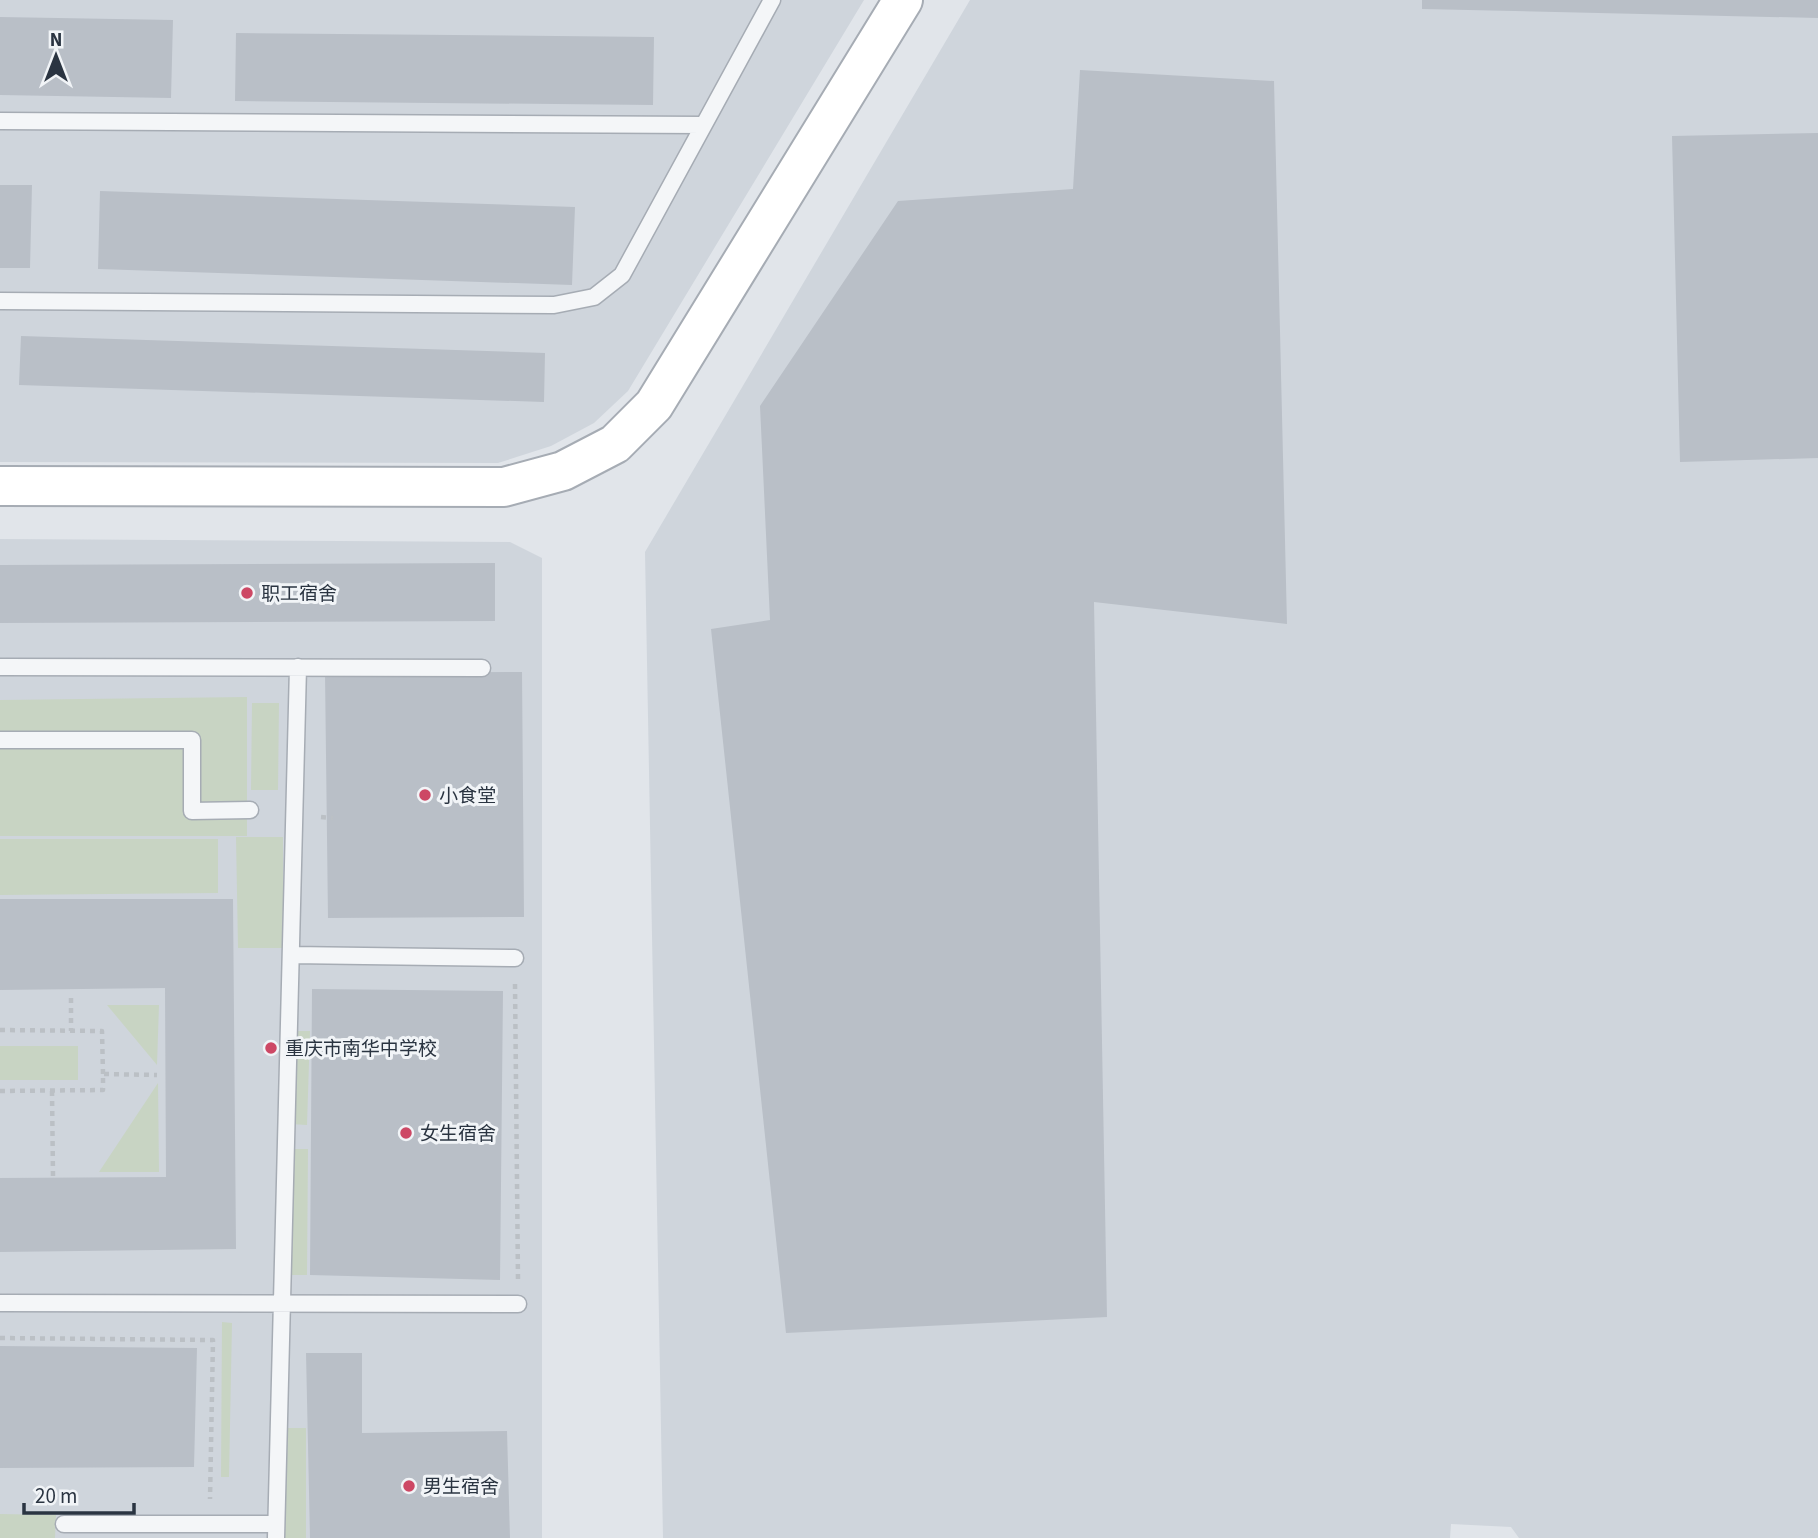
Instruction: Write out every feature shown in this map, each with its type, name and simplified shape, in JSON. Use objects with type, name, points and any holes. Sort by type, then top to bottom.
[{"type":"street","points":[[0,486],[504,487],[563,471],[584,460],[615,443],[654,405],[903,0]]},
{"type":"lane","points":[[0,301],[554,305],[594,297],[622,275],[772,0]]},
{"type":"lane","points":[[0,121],[704,125]]},
{"type":"lane","points":[[0,667],[482,668]]},
{"type":"lane","points":[[64,1524],[210,1524],[276,1531],[298,667]]},
{"type":"lane","points":[[0,740],[192,740],[192,811],[250,810]]},
{"type":"lane","points":[[292,955],[515,958]]},
{"type":"lane","points":[[0,1303],[518,1304]]},
{"type":"path","points":[[515,958],[518,1304]]},
{"type":"path","points":[[71,998],[71,1031]]},
{"type":"path","points":[[0,1030],[102,1031],[103,1074],[103,1090],[0,1091]]},
{"type":"path","points":[[103,1074],[157,1075]]},
{"type":"path","points":[[52,1091],[53,1176]]},
{"type":"path","points":[[0,1339],[213,1340],[210,1524]]},
{"type":"shaded area","points":[[0,0],[864,0],[628,391],[594,423],[551,446],[498,463],[0,462]]},
{"type":"shaded area","points":[[970,0],[1818,0],[1818,1538],[1519,1538],[1511,1527],[1451,1524],[1450,1538],[663,1538],[645,552]]},
{"type":"shaded area","name":"重庆市南华中学校","points":[[0,539],[510,542],[542,558],[542,1538],[0,1538]]},
{"type":"green space","points":[[247,697],[247,836],[0,836],[0,700]]},
{"type":"green space","points":[[252,703],[279,703],[278,790],[251,790]]},
{"type":"green space","points":[[236,837],[283,837],[283,948],[238,948]]},
{"type":"green space","points":[[0,839],[218,839],[218,893],[0,895]]},
{"type":"green space","points":[[107,1005],[159,1005],[157,1065]]},
{"type":"green space","points":[[293,1031],[310,1031],[307,1125],[290,1124]]},
{"type":"green space","points":[[0,1046],[78,1046],[78,1080],[0,1080]]},
{"type":"green space","points":[[158,1083],[159,1172],[99,1172]]},
{"type":"green space","points":[[289,1149],[308,1149],[307,1275],[287,1275]]},
{"type":"green space","points":[[222,1322],[232,1323],[229,1477],[221,1477]]},
{"type":"green space","points":[[286,1428],[306,1428],[306,1538],[285,1538]]},
{"type":"green space","points":[[0,1514],[56,1515],[55,1538],[0,1538]]},
{"type":"building","points":[[1422,0],[1818,0],[1818,18],[1422,9]]},
{"type":"building","points":[[0,17],[173,20],[171,98],[0,95]]},
{"type":"building","points":[[236,33],[654,37],[653,105],[235,101]]},
{"type":"building","points":[[1080,70],[1274,81],[1287,624],[1094,602],[1107,1317],[786,1333],[711,629],[770,620],[760,406],[898,201],[1073,189]]},
{"type":"building","points":[[1818,133],[1818,458],[1680,462],[1672,136]]},
{"type":"building","points":[[0,185],[32,185],[30,268],[0,268]]},
{"type":"building","points":[[100,191],[575,207],[572,285],[98,269]]},
{"type":"building","points":[[21,336],[545,353],[544,402],[19,385]]},
{"type":"building","name":"职工宿舍","points":[[495,563],[495,621],[0,623],[0,565]]},
{"type":"building","name":"小食堂","points":[[522,672],[524,917],[328,918],[325,673]]},
{"type":"building","points":[[0,899],[233,899],[236,1249],[0,1252],[0,1178],[166,1177],[165,988],[0,990]]},
{"type":"building","name":"女生宿舍","points":[[312,989],[503,991],[500,1280],[310,1275]]},
{"type":"building","points":[[0,1346],[197,1348],[194,1467],[0,1468]]},
{"type":"building","name":"男生宿舍","points":[[306,1353],[362,1353],[362,1433],[507,1431],[510,1538],[310,1538]]},
{"type":"place","name":"职工宿舍","points":[[247,593]]},
{"type":"place","name":"小食堂","points":[[425,795]]},
{"type":"place","name":"重庆市南华中学校","points":[[271,1048]]},
{"type":"place","name":"女生宿舍","points":[[406,1133]]},
{"type":"place","name":"男生宿舍","points":[[409,1486]]}]
